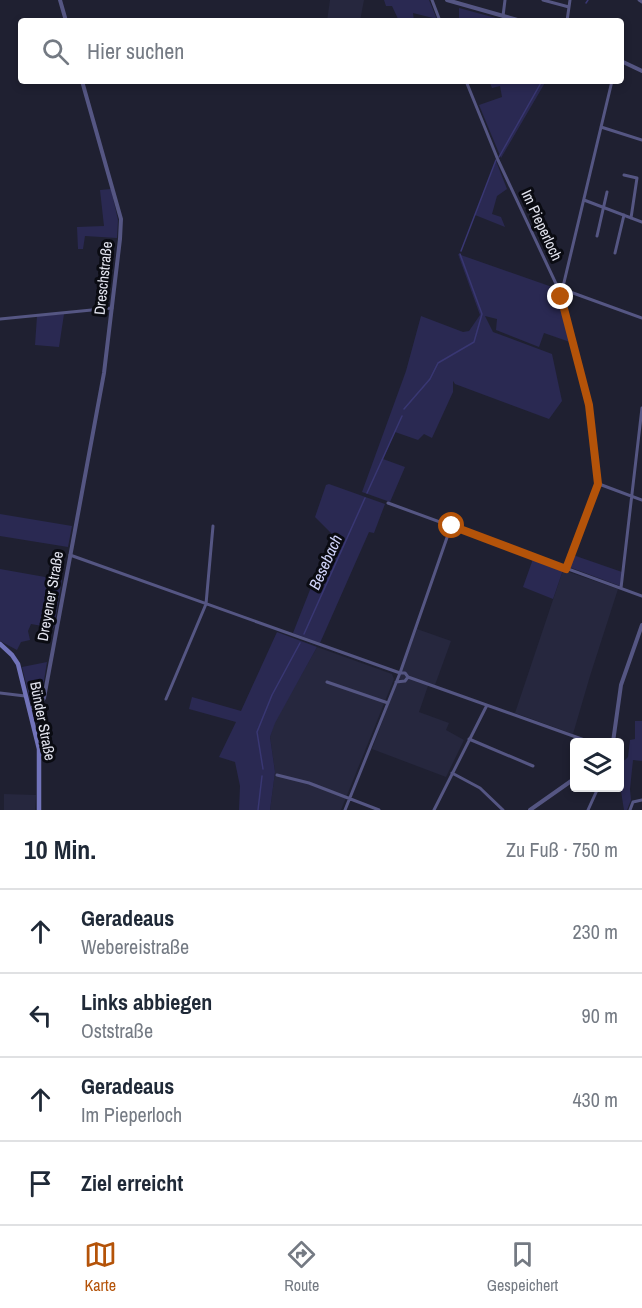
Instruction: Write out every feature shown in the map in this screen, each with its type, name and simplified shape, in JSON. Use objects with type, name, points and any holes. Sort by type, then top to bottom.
[{"type":"main road","name":"Bünder Straße","points":[[0,645],[15,659],[27,696],[40,758],[39,810]]},
{"type":"street","points":[[60,0],[65,18]]},
{"type":"street","points":[[432,0],[439,18]]},
{"type":"street","points":[[447,0],[510,18]]},
{"type":"street","points":[[503,16],[505,0]]},
{"type":"street","points":[[543,0],[569,7]]},
{"type":"street","points":[[567,18],[570,0]]},
{"type":"street","points":[[624,62],[642,71]]},
{"type":"street","name":"Dreschstraße","points":[[83,84],[121,219],[105,373],[83,480]]},
{"type":"street","name":"Im Pieperloch","points":[[467,84],[498,160],[560,289]]},
{"type":"street","points":[[566,569],[598,484],[589,405],[560,289],[611,84]]},
{"type":"street","points":[[601,127],[642,140]]},
{"type":"street","points":[[624,175],[637,178],[631,218]]},
{"type":"street","points":[[597,236],[607,192]]},
{"type":"street","points":[[584,200],[642,222]]},
{"type":"street","points":[[615,253],[624,215]]},
{"type":"street","points":[[560,289],[642,318]]},
{"type":"street","points":[[0,319],[112,308]]},
{"type":"street","points":[[621,588],[642,408]]},
{"type":"street","points":[[637,458],[642,459]]},
{"type":"street","name":"Dreyener Straße","points":[[30,709],[39,705],[45,698],[83,480]]},
{"type":"street","points":[[598,484],[642,500]]},
{"type":"street","points":[[388,503],[642,596]]},
{"type":"street","points":[[166,699],[206,604],[213,526]]},
{"type":"street","points":[[345,810],[400,673],[452,526]]},
{"type":"street","points":[[70,555],[405,673],[408,677],[579,738]]},
{"type":"street","points":[[613,738],[622,679],[642,625]]},
{"type":"street","points":[[396,682],[405,681],[408,677]]},
{"type":"street","points":[[327,682],[388,703]]},
{"type":"street","points":[[0,693],[27,696]]},
{"type":"street","points":[[434,810],[487,705]]},
{"type":"street","points":[[469,738],[533,766]]},
{"type":"street","points":[[452,773],[480,788],[503,810]]},
{"type":"street","points":[[277,776],[309,783],[379,810]]},
{"type":"street","points":[[530,810],[570,782]]},
{"type":"street","points":[[588,810],[596,792]]},
{"type":"street","points":[[630,810],[633,802],[642,800]]},
{"type":"shaded area","points":[[330,0],[364,0],[361,18],[327,18]]},
{"type":"shaded area","points":[[384,0],[429,0],[437,18],[413,13],[414,18],[398,18],[392,6],[386,6]]},
{"type":"shaded area","points":[[459,8],[496,18],[459,18]]},
{"type":"shaded area","points":[[490,84],[544,84],[501,158],[479,105],[502,97],[500,86],[492,88]]},
{"type":"shaded area","points":[[496,161],[507,189],[497,196],[492,214],[501,217],[505,227],[475,215]]},
{"type":"shaded area","points":[[111,189],[118,220],[117,238],[85,236],[83,249],[78,249],[77,227],[104,226],[100,190]]},
{"type":"shaded area","points":[[458,254],[555,288],[570,342],[544,333],[539,347],[496,330],[497,319],[485,316],[493,332],[552,354],[562,401],[549,419],[455,384],[453,381],[453,392],[432,438],[424,434],[418,440],[395,432],[383,459],[405,467],[390,502],[362,492],[406,371],[421,316],[463,332],[469,331],[480,315]]},
{"type":"shaded area","points":[[64,314],[59,347],[35,345],[37,316]]},
{"type":"shaded area","points":[[329,484],[385,504],[374,533],[369,532],[320,643],[293,633],[332,534],[315,517],[326,485]]},
{"type":"shaded area","points":[[0,514],[72,526],[68,547],[0,536]]},
{"type":"shaded area","points":[[573,555],[622,572],[620,586],[569,567]]},
{"type":"shaded area","points":[[533,559],[563,570],[553,599],[523,587]]},
{"type":"shaded area","points":[[0,569],[62,580],[54,628],[31,624],[28,631],[30,640],[21,642],[17,650],[0,641]]},
{"type":"shaded area","points":[[563,570],[618,589],[573,734],[515,713]]},
{"type":"shaded area","points":[[417,629],[451,641],[435,685],[429,683],[419,712],[449,723],[446,730],[464,740],[446,777],[372,749]]},
{"type":"shaded area","points":[[277,632],[317,647],[275,723],[270,737],[275,772],[270,810],[239,810],[240,786],[235,762],[219,757],[236,722],[189,709],[192,697],[241,711]]},
{"type":"shaded area","points":[[317,647],[392,674],[394,679],[341,810],[270,810],[275,772],[270,737],[274,723]]},
{"type":"shaded area","points":[[47,662],[41,699],[38,703],[31,704],[22,667]]},
{"type":"shaded area","points":[[635,721],[642,721],[642,761],[633,760],[631,800],[627,810],[624,810],[621,792],[624,792],[624,760],[628,757],[630,740],[635,739]]},
{"type":"shaded area","points":[[4,794],[36,795],[35,810],[4,810]]},
{"type":"waterway","name":"Besebach","points":[[499,157],[540,84]]},
{"type":"waterway","name":"Besebach","points":[[461,251],[496,160]]},
{"type":"waterway","name":"Besebach","points":[[404,409],[430,379],[438,363],[474,342],[482,314],[460,254]]},
{"type":"waterway","name":"Besebach","points":[[367,493],[402,416]]},
{"type":"waterway","name":"Besebach","points":[[304,634],[365,498]]},
{"type":"waterway","name":"Besebach","points":[[263,769],[257,732],[272,695],[300,643]]},
{"type":"waterway","name":"Besebach","points":[[258,810],[262,776]]},
{"type":"route","points":[[452,526],[566,569],[598,484],[589,405],[561,297]]}]
